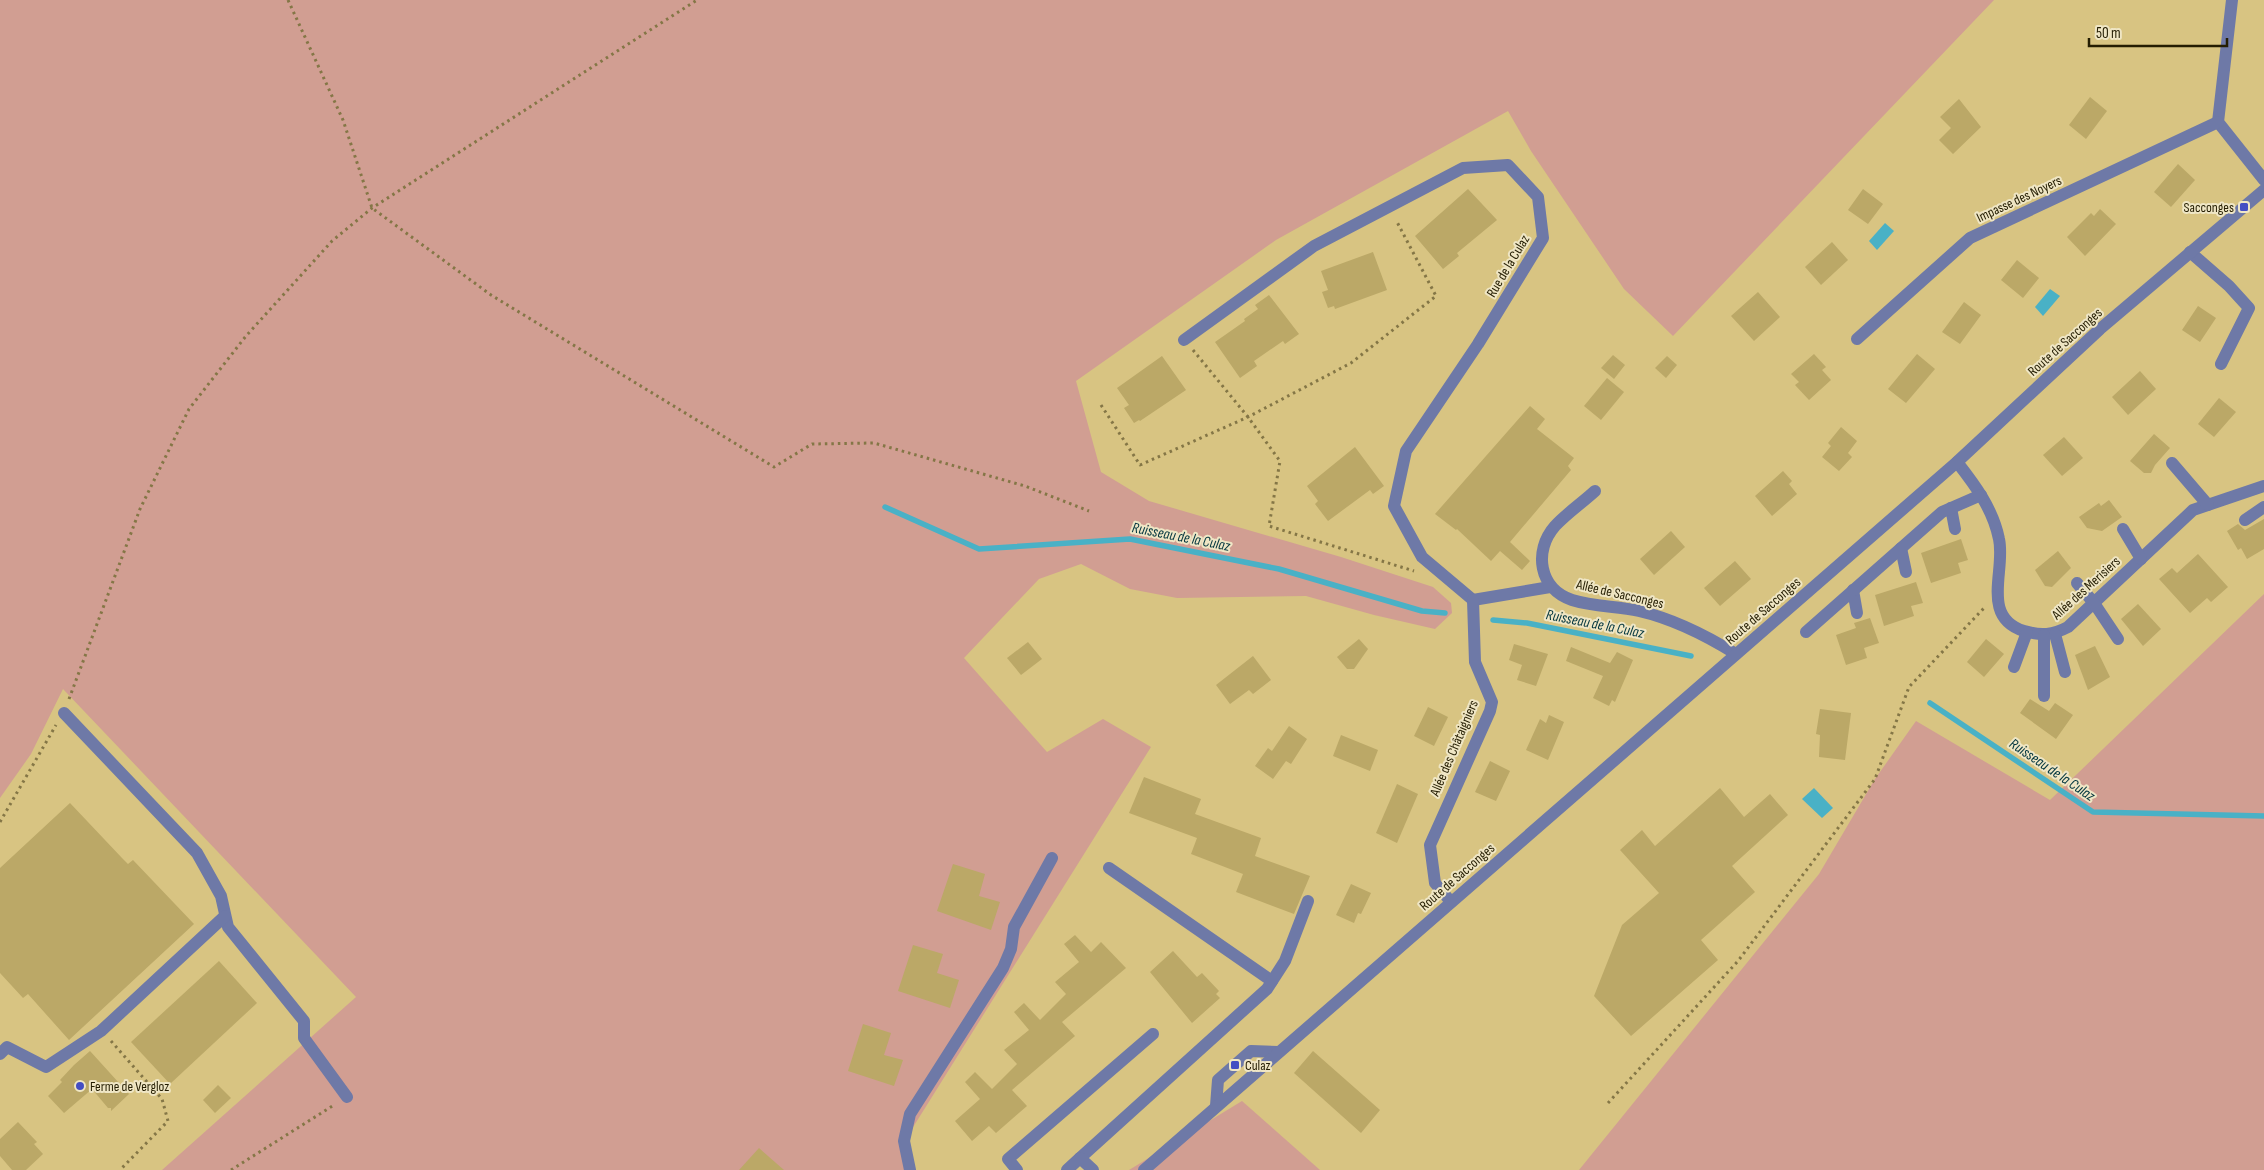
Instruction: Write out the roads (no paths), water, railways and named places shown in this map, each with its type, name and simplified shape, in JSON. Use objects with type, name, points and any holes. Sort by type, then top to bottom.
[{"type":"street","points":[[2232,0],[2218,122],[2264,180]]},
{"type":"street","name":"Impasse des Noyers","points":[[1857,339],[1970,238],[2218,122]]},
{"type":"street","name":"Rue de la Culaz","points":[[1184,340],[1314,246],[1463,168],[1508,165],[1538,197],[1543,238],[1478,344],[1406,452],[1394,506],[1422,557],[1473,600]]},
{"type":"street","name":"Route de Sacconges","points":[[1144,1170],[1957,462],[2100,329],[2264,190]]},
{"type":"street","points":[[2190,252],[2229,286],[2249,308],[2222,364]]},
{"type":"street","name":"Allée des Merisiers","points":[[1957,462],[1981,495],[1999,538],[2001,549],[1998,593],[2000,610],[2007,620],[2018,629],[2027,632],[2050,634],[2068,627],[2193,510],[2264,486]]},
{"type":"street","points":[[2172,463],[2208,505]]},
{"type":"street","points":[[1473,600],[1550,586],[1544,576],[1541,563],[1546,540],[1555,527],[1596,491]]},
{"type":"street","points":[[1806,632],[1942,512],[1981,495]]},
{"type":"street","points":[[2245,520],[2264,507]]},
{"type":"street","points":[[1951,508],[1955,529]]},
{"type":"street","points":[[2123,529],[2141,558]]},
{"type":"street","points":[[1901,548],[1906,572]]},
{"type":"street","points":[[2077,583],[2094,603],[2118,639]]},
{"type":"street","name":"Allée de Sacconges","points":[[1550,586],[1571,599],[1639,611],[1681,624],[1736,654]]},
{"type":"street","points":[[1853,590],[1857,612]]},
{"type":"street","name":"Allée des Châtaigniers","points":[[1451,902],[1435,883],[1430,845],[1490,711],[1492,702],[1475,662],[1473,600]]},
{"type":"street","points":[[2014,668],[2027,632]]},
{"type":"street","points":[[2050,634],[2065,672]]},
{"type":"street","points":[[2044,696],[2050,634]]},
{"type":"street","points":[[64,713],[197,853],[221,896],[228,927],[304,1021],[304,1038],[347,1097]]},
{"type":"street","points":[[910,1170],[904,1141],[910,1114],[1003,968],[1011,948],[1014,927],[1052,858]]},
{"type":"street","points":[[1109,868],[1272,981]]},
{"type":"street","points":[[1067,1170],[1267,989],[1285,961],[1308,902]]},
{"type":"street","points":[[0,1054],[7,1047],[46,1067],[101,1031],[225,916]]},
{"type":"street","points":[[1018,1170],[1008,1158],[1153,1034]]},
{"type":"street","points":[[1216,1106],[1218,1080],[1229,1070],[1251,1051],[1278,1052]]},
{"type":"street","points":[[1080,1158],[1093,1170]]},
{"type":"water","points":[[1885,223],[1894,231],[1877,250],[1869,241]]},
{"type":"water","points":[[2050,289],[2060,296],[2043,316],[2035,307]]},
{"type":"water","points":[[1814,788],[1833,808],[1822,818],[1802,799]]},
{"type":"waterway","name":"Ruisseau de la Culaz","points":[[885,507],[979,549],[1130,539],[1279,569],[1422,611],[1445,613]]},
{"type":"waterway","name":"Ruisseau de la Culaz","points":[[1493,620],[1527,623],[1691,656]]},
{"type":"waterway","name":"Ruisseau de la Culaz","points":[[1930,703],[2093,812],[2264,816]]},
{"type":"place","name":"Sacconges","points":[[2244,207]]},
{"type":"place","name":"Culaz","points":[[1235,1065]]},
{"type":"place","name":"Ferme de Vergloz","points":[[80,1086]]}]
